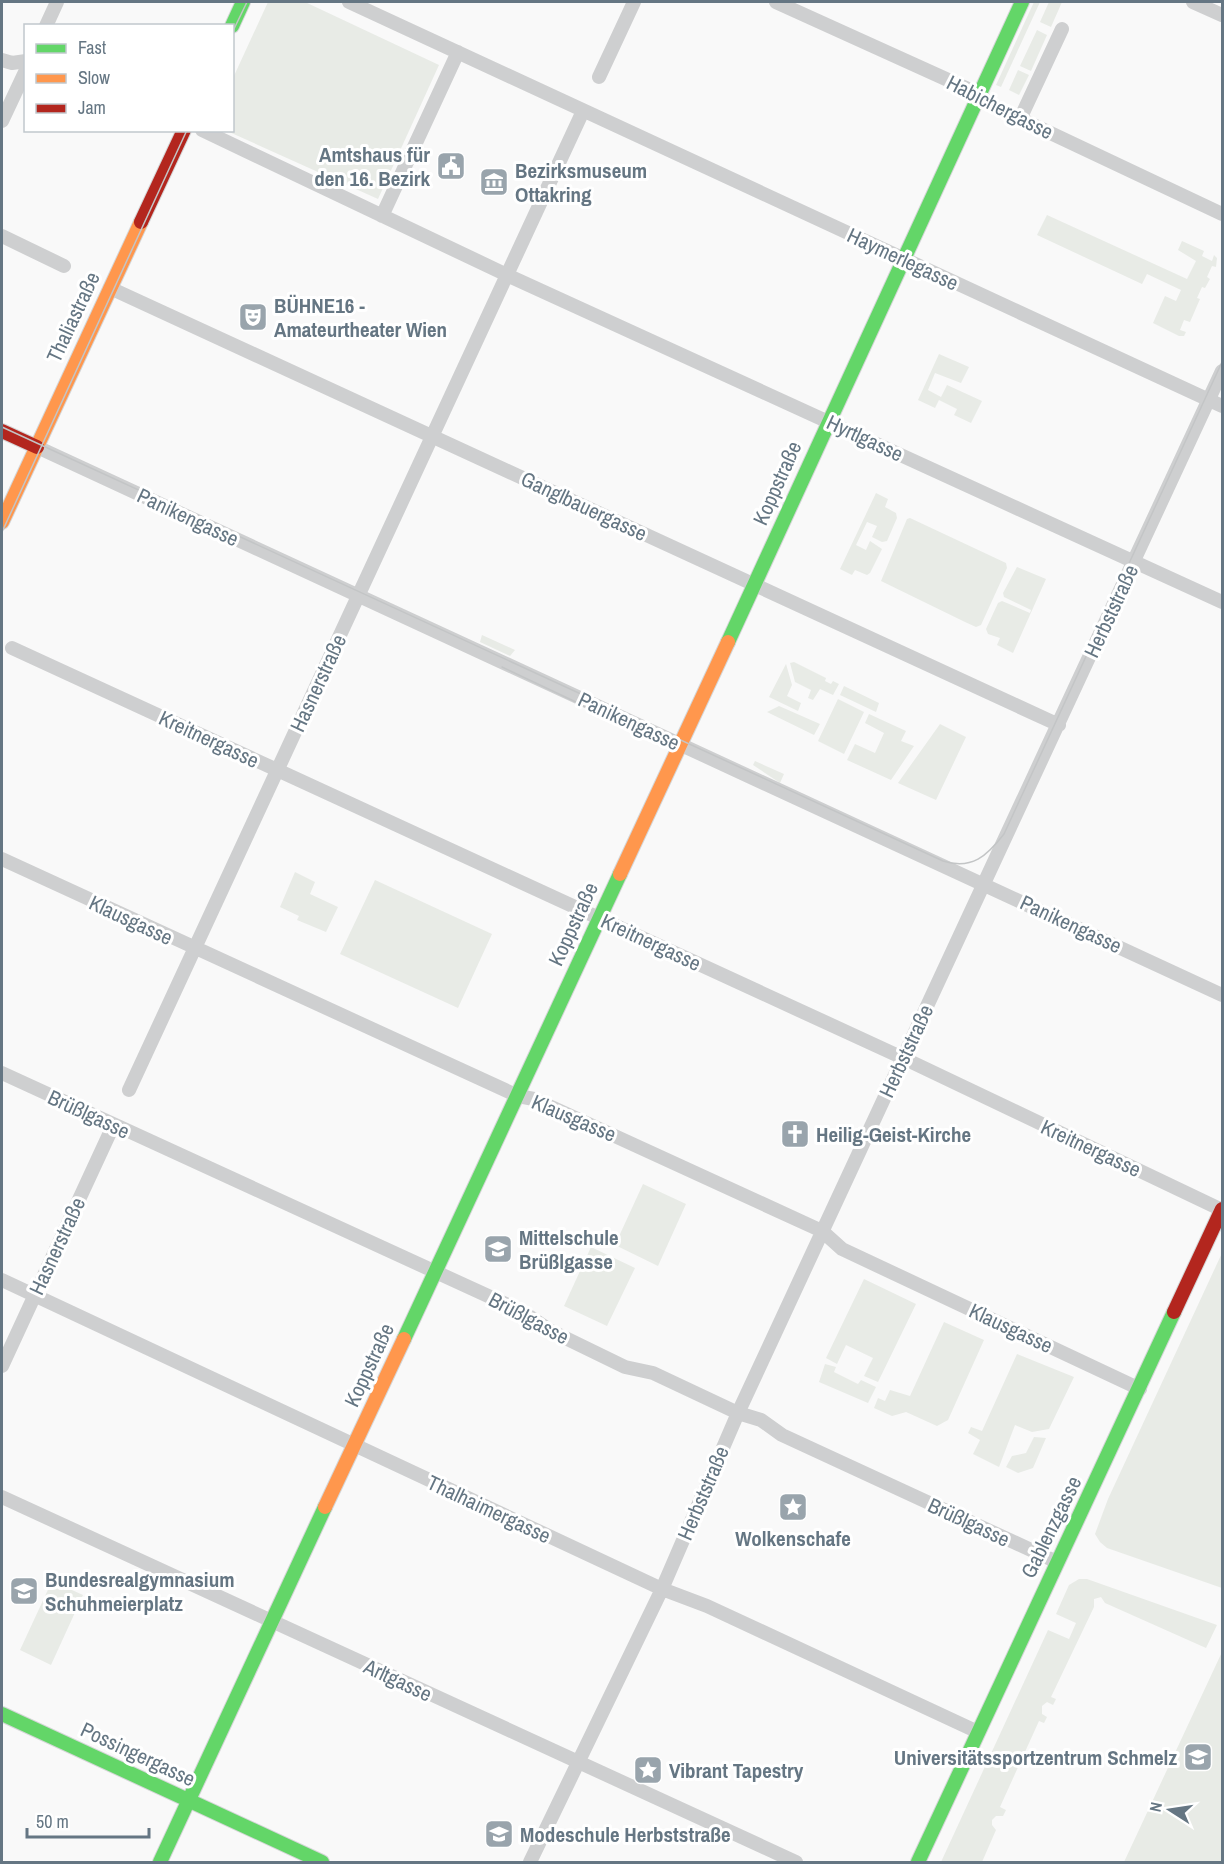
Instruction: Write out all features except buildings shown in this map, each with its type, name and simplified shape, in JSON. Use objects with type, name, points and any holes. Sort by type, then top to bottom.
[{"type":"main road","points":[[233,24],[243,2]]},
{"type":"main road","name":"Koppstraße","points":[[160,1863],[755,585],[828,421],[1022,2]]},
{"type":"main road","name":"Thaliastraße","points":[[2,522],[183,132]]},
{"type":"main road","points":[[2,430],[37,447]]},
{"type":"main road","name":"Gablenzgasse","points":[[918,1863],[1222,1210]]},
{"type":"main road","name":"Possingergasse","points":[[2,1714],[322,1863]]},
{"type":"street","points":[[47,24],[57,2]]},
{"type":"street","name":"Haymerlegasse","points":[[349,2],[1222,406]]},
{"type":"street","points":[[599,77],[634,2]]},
{"type":"street","name":"Habichergasse","points":[[776,2],[979,94],[991,105],[1222,214]]},
{"type":"street","points":[[1193,2],[1222,15]]},
{"type":"street","points":[[1020,119],[1062,29]]},
{"type":"street","points":[[382,216],[458,52]]},
{"type":"street","points":[[2,60],[12,63],[24,61]]},
{"type":"street","points":[[2,121],[24,74]]},
{"type":"street","name":"Hasnerstraße","points":[[129,1090],[583,111]]},
{"type":"street","name":"Hyrtlgasse","points":[[206,132],[507,275],[1222,602]]},
{"type":"street","points":[[2,236],[64,266]]},
{"type":"street","name":"Ganglbauergasse","points":[[110,288],[1059,725]]},
{"type":"street","name":"Herbststraße","points":[[530,1863],[576,1763],[662,1589],[738,1413],[1222,371]]},
{"type":"street","name":"Panikengasse","points":[[37,447],[1222,995]]},
{"type":"street","name":"Kreitnergasse","points":[[12,648],[903,1058],[1222,1210]]},
{"type":"street","name":"Klausgasse","points":[[2,859],[194,950],[518,1096],[534,1099],[822,1231],[842,1249],[1140,1389]]},
{"type":"street","name":"Brüßlgasse","points":[[2,1073],[113,1126],[523,1312],[551,1331],[617,1363],[653,1373],[738,1413],[761,1420],[782,1435],[1057,1562]]},
{"type":"street","name":"Hasnerstraße","points":[[2,1365],[113,1126]]},
{"type":"street","name":"Thalhaimergasse","points":[[2,1280],[354,1447],[662,1589],[707,1606],[978,1732]]},
{"type":"street","name":"Arltgasse","points":[[2,1497],[796,1863]]},
{"type":"shaded area","points":[[268,2],[305,2],[439,65],[378,199],[229,132],[234,132],[234,76]]},
{"type":"shaded area","points":[[1034,2],[1040,2],[1001,87],[996,85]]},
{"type":"shaded area","points":[[1049,2],[1062,2],[1051,27],[1040,22]]},
{"type":"shaded area","points":[[1037,30],[1047,35],[1031,71],[1020,66]]},
{"type":"shaded area","points":[[1018,70],[1029,75],[1019,95],[1009,90]]},
{"type":"shaded area","points":[[1047,215],[1187,279],[1196,261],[1178,250],[1182,241],[1204,251],[1202,256],[1212,261],[1214,255],[1217,258],[1216,267],[1212,266],[1207,277],[1210,279],[1205,288],[1202,287],[1197,298],[1200,299],[1190,322],[1184,320],[1180,330],[1186,332],[1184,336],[1179,336],[1153,323],[1165,296],[1176,301],[1181,290],[1147,274],[1142,284],[1037,235]]},
{"type":"shaded area","points":[[939,354],[969,367],[961,383],[935,373],[928,390],[941,397],[947,385],[982,401],[971,423],[954,415],[957,409],[939,400],[935,408],[918,400]]},
{"type":"shaded area","points":[[876,493],[888,499],[885,507],[896,513],[897,518],[887,541],[882,542],[872,537],[877,526],[867,522],[856,545],[866,550],[870,541],[882,549],[870,573],[867,575],[855,570],[852,575],[840,569]]},
{"type":"shaded area","points":[[910,518],[1006,563],[1007,568],[981,625],[976,627],[881,581],[907,519]]},
{"type":"shaded area","points":[[1017,567],[1046,579],[1013,653],[997,645],[1000,638],[988,634],[986,629],[998,603],[1002,601],[1030,613],[1031,610],[1004,597],[1003,593]]},
{"type":"shaded area","points":[[482,635],[515,650],[510,656],[480,642]]},
{"type":"shaded area","points":[[794,662],[826,678],[825,681],[831,684],[833,681],[839,684],[833,695],[820,689],[813,700],[808,698],[811,690],[795,682],[790,663]]},
{"type":"shaded area","points":[[786,664],[792,685],[787,696],[801,703],[798,711],[769,697]]},
{"type":"shaded area","points":[[844,686],[879,703],[876,712],[840,695]]},
{"type":"shaded area","points":[[838,699],[864,712],[844,754],[818,741]]},
{"type":"shaded area","points":[[779,706],[820,724],[814,735],[767,712]]},
{"type":"shaded area","points":[[869,714],[906,731],[901,741],[914,746],[891,780],[847,760],[855,744],[875,753],[884,733],[865,723]]},
{"type":"shaded area","points":[[940,724],[966,737],[936,800],[898,783]]},
{"type":"shaded area","points":[[755,761],[784,774],[780,783],[753,765]]},
{"type":"shaded area","points":[[295,872],[315,882],[310,894],[338,907],[326,932],[297,920],[299,916],[280,907]]},
{"type":"shaded area","points":[[375,880],[492,934],[458,1008],[340,954]]},
{"type":"shaded area","points":[[643,1184],[686,1204],[658,1266],[615,1245]]},
{"type":"shaded area","points":[[591,1247],[635,1268],[607,1326],[564,1306]]},
{"type":"shaded area","points":[[1222,1253],[1222,1588],[1107,1548],[1095,1534],[1108,1499]]},
{"type":"shaded area","points":[[864,1279],[916,1304],[878,1382],[864,1376],[873,1358],[846,1345],[837,1364],[826,1358]]},
{"type":"shaded area","points":[[944,1322],[984,1340],[948,1420],[937,1426],[906,1412],[892,1416],[874,1408],[878,1398],[885,1401],[890,1390],[910,1396]]},
{"type":"shaded area","points":[[1017,1354],[1074,1377],[1049,1429],[1032,1432],[1015,1425],[999,1467],[973,1454],[980,1440],[968,1433],[971,1427],[982,1431]]},
{"type":"shaded area","points":[[825,1364],[836,1367],[834,1372],[858,1384],[861,1380],[876,1387],[868,1403],[819,1382]]},
{"type":"shaded area","points":[[1034,1437],[1046,1438],[1033,1468],[1018,1473],[1006,1467],[1012,1456],[1026,1453]]},
{"type":"shaded area","points":[[1079,1579],[1087,1579],[1217,1625],[1206,1648],[1105,1603],[1101,1597],[1094,1599],[1094,1607],[1051,1697],[1056,1699],[1053,1705],[1047,1702],[1042,1706],[1042,1714],[1047,1717],[1044,1723],[1039,1721],[1000,1807],[1006,1810],[1003,1816],[996,1816],[992,1820],[992,1825],[996,1830],[982,1862],[941,1862],[1048,1630],[1069,1639],[1076,1623],[1056,1614],[1069,1585]]},
{"type":"shaded area","points":[[52,1581],[83,1595],[51,1665],[20,1650]]},
{"type":"shaded area","name":"Universitätssportzentrum Schmelz","points":[[1222,1652],[1222,1862],[1124,1862]]},
{"type":"tram line","points":[[234,29],[247,2]]},
{"type":"tram line","points":[[2,532],[186,132]]},
{"type":"tram line","points":[[2,427],[943,861],[962,864],[985,855],[1004,834],[1222,362]]},
{"type":"tram line","points":[[502,667],[597,712]]},
{"type":"traffic: fast","points":[[233,24],[243,2]]},
{"type":"traffic: fast","points":[[728,642],[1022,2]]},
{"type":"traffic: fast","points":[[404,1339],[620,874]]},
{"type":"traffic: fast","points":[[918,1862],[1174,1312]]},
{"type":"traffic: fast","points":[[160,1862],[325,1507]]},
{"type":"traffic: fast","points":[[2,1714],[322,1862]]},
{"type":"traffic: slow","points":[[2,522],[141,222]]},
{"type":"traffic: slow","points":[[620,874],[728,642]]},
{"type":"traffic: slow","points":[[325,1507],[404,1339]]},
{"type":"traffic: jam","points":[[141,222],[183,132]]},
{"type":"traffic: jam","points":[[2,431],[37,447]]},
{"type":"traffic: jam","points":[[1174,1312],[1222,1209]]},
{"type":"place","name":"Amtshaus für den 16. Bezirk","points":[[451,166]]},
{"type":"place","name":"Bezirksmuseum Ottakring","points":[[494,182]]},
{"type":"place","name":"BÜHNE16 - Amateurtheater Wien","points":[[253,317]]},
{"type":"place","name":"Heilig-Geist-Kirche","points":[[795,1134]]},
{"type":"place","name":"Mittelschule Brüßlgasse","points":[[498,1249]]},
{"type":"place","name":"Wolkenschafe","points":[[793,1507]]},
{"type":"place","name":"Bundesrealgymnasium Schuhmeierplatz","points":[[24,1591]]},
{"type":"place","name":"Universitätssportzentrum Schmelz","points":[[1198,1757]]},
{"type":"place","name":"Vibrant Tapestry","points":[[648,1770]]},
{"type":"place","name":"Modeschule Herbststraße","points":[[499,1834]]}]
